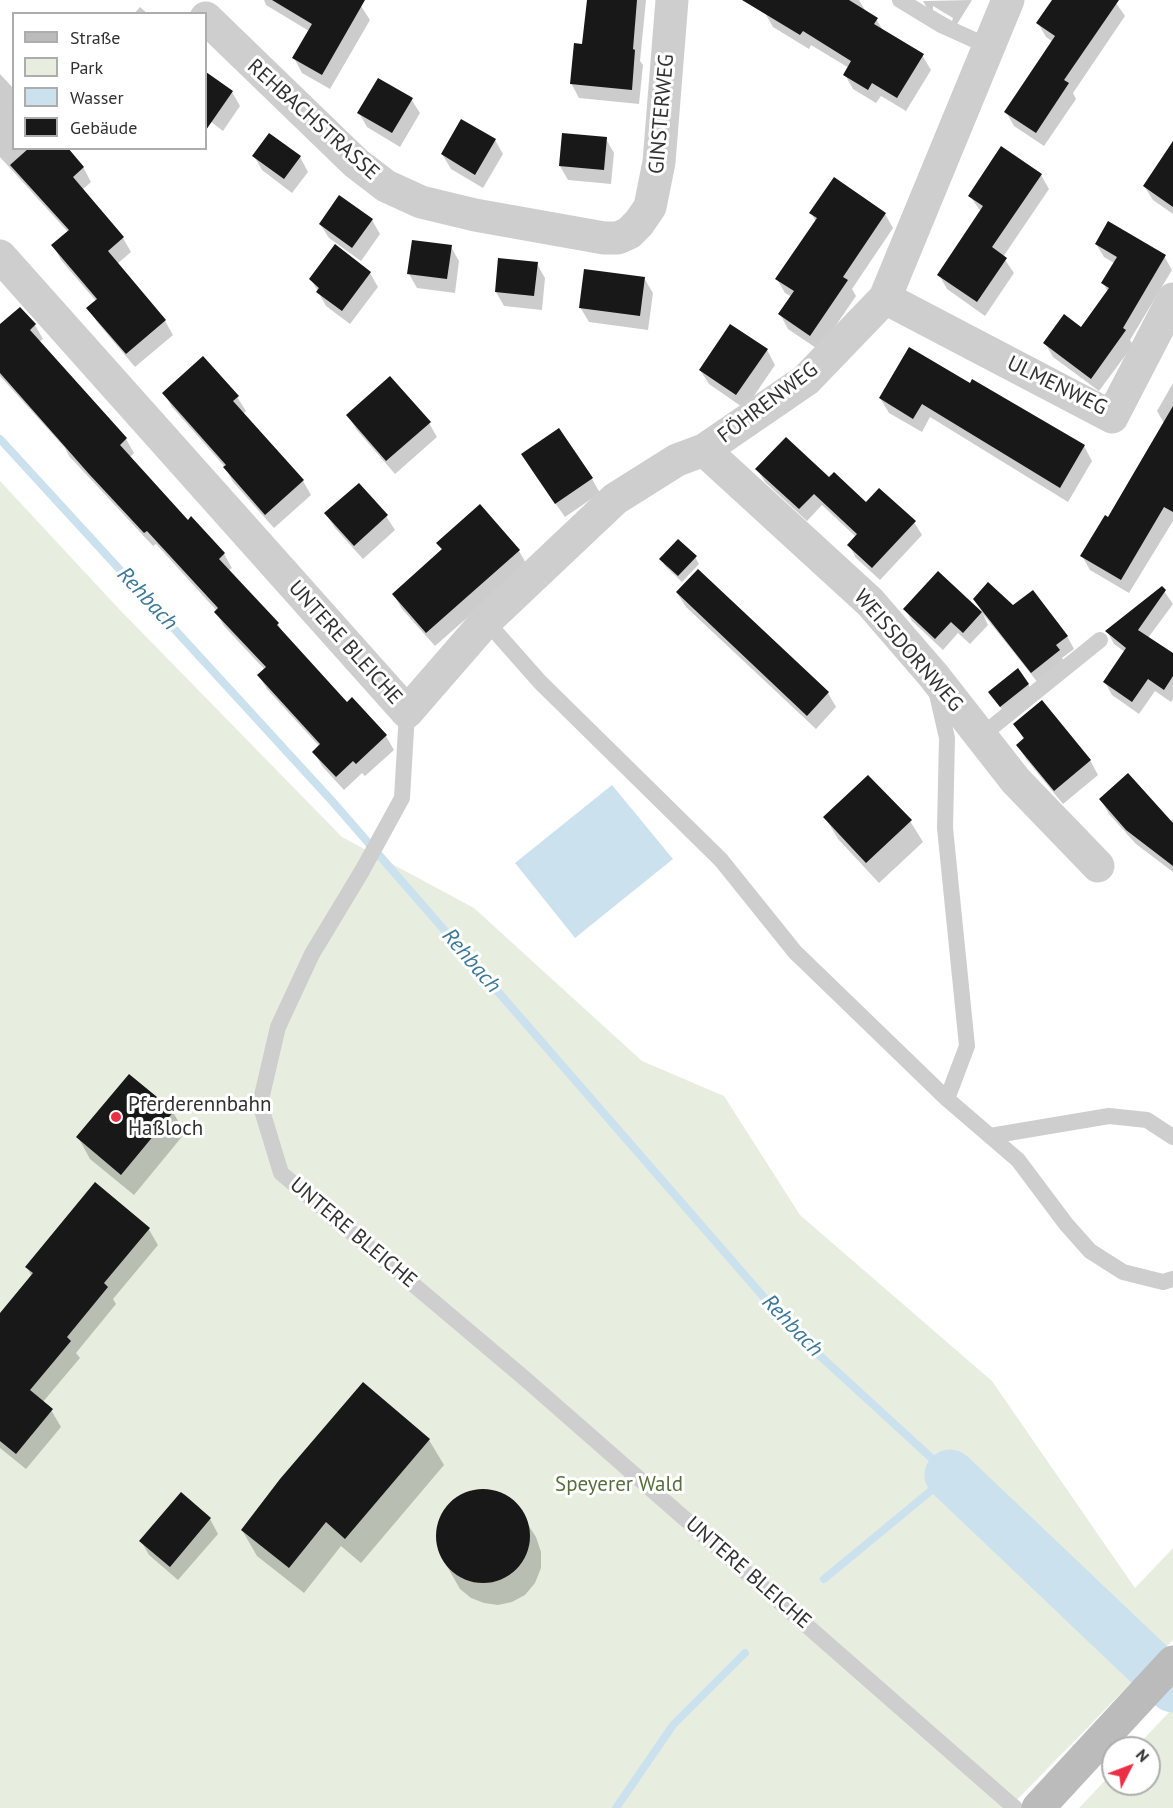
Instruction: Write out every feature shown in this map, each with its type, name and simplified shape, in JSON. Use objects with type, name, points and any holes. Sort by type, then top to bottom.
[{"type":"main road","points":[[1038,1808],[1173,1662]]},
{"type":"street","points":[[189,0],[199,12]]},
{"type":"street","name":"GINSTERWEG","points":[[639,224],[650,207],[659,162],[672,0]]},
{"type":"street","name":"FÖHRENWEG","points":[[406,712],[486,621],[615,499],[677,460],[704,450],[806,380],[885,298],[1008,0]]},
{"type":"street","name":"REHBACHSTRASSE","points":[[207,19],[356,163],[386,186],[421,202],[475,215],[604,238],[618,238],[629,233],[639,224]]},
{"type":"street","name":"UNTERE BLEICHE","points":[[0,256],[406,712]]},
{"type":"street","name":"ULMENWEG","points":[[885,298],[1112,417],[1173,298]]},
{"type":"street","name":"WEISSDORNWEG","points":[[704,450],[870,602],[933,675],[1016,781],[1098,866]]},
{"type":"lane","points":[[900,0],[941,25],[990,47]]},
{"type":"lane","points":[[486,621],[540,682],[721,860],[795,952],[947,1099],[1018,1160],[1066,1224],[1090,1251],[1123,1272],[1163,1282],[1173,1279]]},
{"type":"lane","points":[[981,736],[1100,640]]},
{"type":"lane","points":[[933,675],[947,738],[945,828],[967,1046],[947,1099]]},
{"type":"lane","name":"UNTERE BLEICHE","points":[[406,712],[402,798],[362,871],[312,954],[278,1027],[260,1104],[281,1173],[523,1377],[1016,1808]]},
{"type":"lane","points":[[990,1136],[1109,1116],[1147,1120],[1173,1137]]},
{"type":"green space","name":"Speyerer Wald","points":[[0,481],[120,610],[342,837],[474,908],[642,1061],[724,1096],[800,1215],[992,1381],[1135,1588],[1173,1548],[1173,1640],[1009,1808],[0,1808]]},
{"type":"green space","points":[[1173,1708],[1173,1808],[1079,1808],[1101,1785],[1101,1796],[1161,1796],[1161,1736],[1146,1736]]},
{"type":"water","points":[[612,785],[673,859],[575,938],[515,863]]},
{"type":"building","points":[[272,0],[365,0],[322,75],[292,58],[312,24]]},
{"type":"building","points":[[587,0],[637,0],[632,90],[570,84],[574,43],[582,44]]},
{"type":"building","points":[[742,0],[849,0],[878,18],[874,24],[924,54],[897,98],[872,83],[868,90],[843,75],[851,61],[803,31],[800,35]]},
{"type":"building","points":[[1052,0],[1119,0],[1064,80],[1069,83],[1036,133],[1004,112],[1055,36],[1036,23]]},
{"type":"building","points":[[207,73],[233,91],[207,129]]},
{"type":"building","points":[[378,78],[413,98],[392,133],[357,113]]},
{"type":"building","points":[[461,119],[496,139],[475,175],[441,154]]},
{"type":"building","points":[[269,133],[301,156],[284,179],[252,156]]},
{"type":"building","points":[[562,133],[607,137],[604,170],[559,166]]},
{"type":"building","points":[[1173,141],[1173,207],[1143,186]]},
{"type":"building","points":[[1001,146],[1042,174],[992,247],[1007,258],[977,302],[937,275],[983,206],[968,196]]},
{"type":"building","points":[[27,150],[70,150],[84,167],[73,177],[124,237],[108,251],[166,320],[126,354],[86,308],[97,299],[51,245],[69,230],[10,165]]},
{"type":"building","points":[[834,177],[886,213],[843,277],[848,280],[810,336],[778,314],[794,291],[775,279],[817,218],[809,213]]},
{"type":"building","points":[[339,195],[373,219],[352,248],[319,224]]},
{"type":"building","points":[[1108,221],[1166,255],[1123,328],[1126,330],[1091,379],[1043,343],[1064,314],[1081,327],[1109,288],[1101,283],[1117,257],[1095,244]]},
{"type":"building","points":[[412,240],[452,245],[447,279],[407,274]]},
{"type":"building","points":[[335,244],[371,272],[342,311],[316,292],[319,288],[309,279]]},
{"type":"building","points":[[498,258],[538,262],[534,296],[495,292]]},
{"type":"building","points":[[584,269],[645,277],[640,316],[579,308]]},
{"type":"building","points":[[20,307],[36,324],[30,330],[127,438],[120,445],[188,520],[191,516],[225,553],[219,559],[279,623],[277,625],[347,702],[352,697],[387,735],[356,764],[353,761],[336,777],[312,752],[320,744],[257,675],[266,667],[214,612],[218,608],[147,531],[144,533],[89,474],[0,373],[0,324]]},
{"type":"building","points":[[730,324],[768,349],[736,395],[699,370]]},
{"type":"building","points":[[909,347],[970,383],[972,379],[1085,445],[1060,488],[922,404],[913,419],[879,398]]},
{"type":"building","points":[[203,356],[239,396],[233,401],[304,480],[265,515],[223,467],[226,465],[162,393]]},
{"type":"building","points":[[390,376],[431,422],[386,461],[346,415]]},
{"type":"building","points":[[1173,406],[1173,512],[1164,507],[1121,580],[1080,556],[1105,515],[1108,517]]},
{"type":"building","points":[[559,428],[593,478],[555,504],[521,454]]},
{"type":"building","points":[[786,437],[829,477],[834,472],[866,502],[879,488],[916,521],[872,568],[847,545],[857,534],[814,494],[799,509],[755,469]]},
{"type":"building","points":[[359,483],[388,515],[354,546],[324,513]]},
{"type":"building","points":[[480,504],[520,550],[426,633],[392,594],[442,549],[436,543]]},
{"type":"building","points":[[678,539],[697,556],[678,576],[659,559]]},
{"type":"building","points":[[698,569],[829,692],[807,716],[676,592]]},
{"type":"building","points":[[938,571],[982,612],[963,633],[951,622],[935,639],[903,609]]},
{"type":"building","points":[[988,582],[1013,605],[1033,590],[1068,636],[1056,645],[1060,650],[1031,673],[973,599]]},
{"type":"building","points":[[1162,586],[1166,590],[1138,630],[1173,653],[1173,676],[1164,690],[1148,679],[1132,702],[1103,682],[1126,648],[1105,631]]},
{"type":"building","points":[[1018,668],[1029,684],[1000,707],[988,692]]},
{"type":"building","points":[[1042,700],[1091,760],[1054,791],[1016,745],[1024,738],[1013,724]]},
{"type":"building","points":[[1128,773],[1173,823],[1173,866],[1126,830],[1099,799]]},
{"type":"building","points":[[868,775],[912,820],[866,863],[823,817]]},
{"type":"building","points":[[129,1074],[174,1111],[121,1175],[76,1137]]},
{"type":"building","points":[[95,1182],[150,1228],[104,1283],[108,1287],[67,1337],[71,1341],[30,1390],[53,1409],[16,1454],[0,1441],[0,1313],[33,1273],[25,1267]]},
{"type":"building","points":[[363,1382],[430,1439],[345,1539],[326,1522],[289,1568],[241,1530],[280,1479]]},
{"type":"building","points":[[483,1489],[501,1492],[516,1503],[527,1518],[530,1536],[527,1554],[516,1569],[501,1580],[483,1583],[465,1580],[450,1569],[439,1554],[436,1536],[439,1518],[450,1503],[465,1492]]},
{"type":"building","points":[[181,1492],[211,1518],[170,1567],[139,1541]]},
{"type":"waterway","name":"Rehbach","points":[[0,439],[332,801],[795,1333],[950,1475],[824,1579]]},
{"type":"waterway","name":"Rehbach","points":[[950,1475],[1173,1687]]},
{"type":"waterway","name":"Rehbach","points":[[616,1808],[673,1725],[745,1653]]},
{"type":"place","name":"Pferderennbahn Haßloch","points":[[116,1117]]}]
